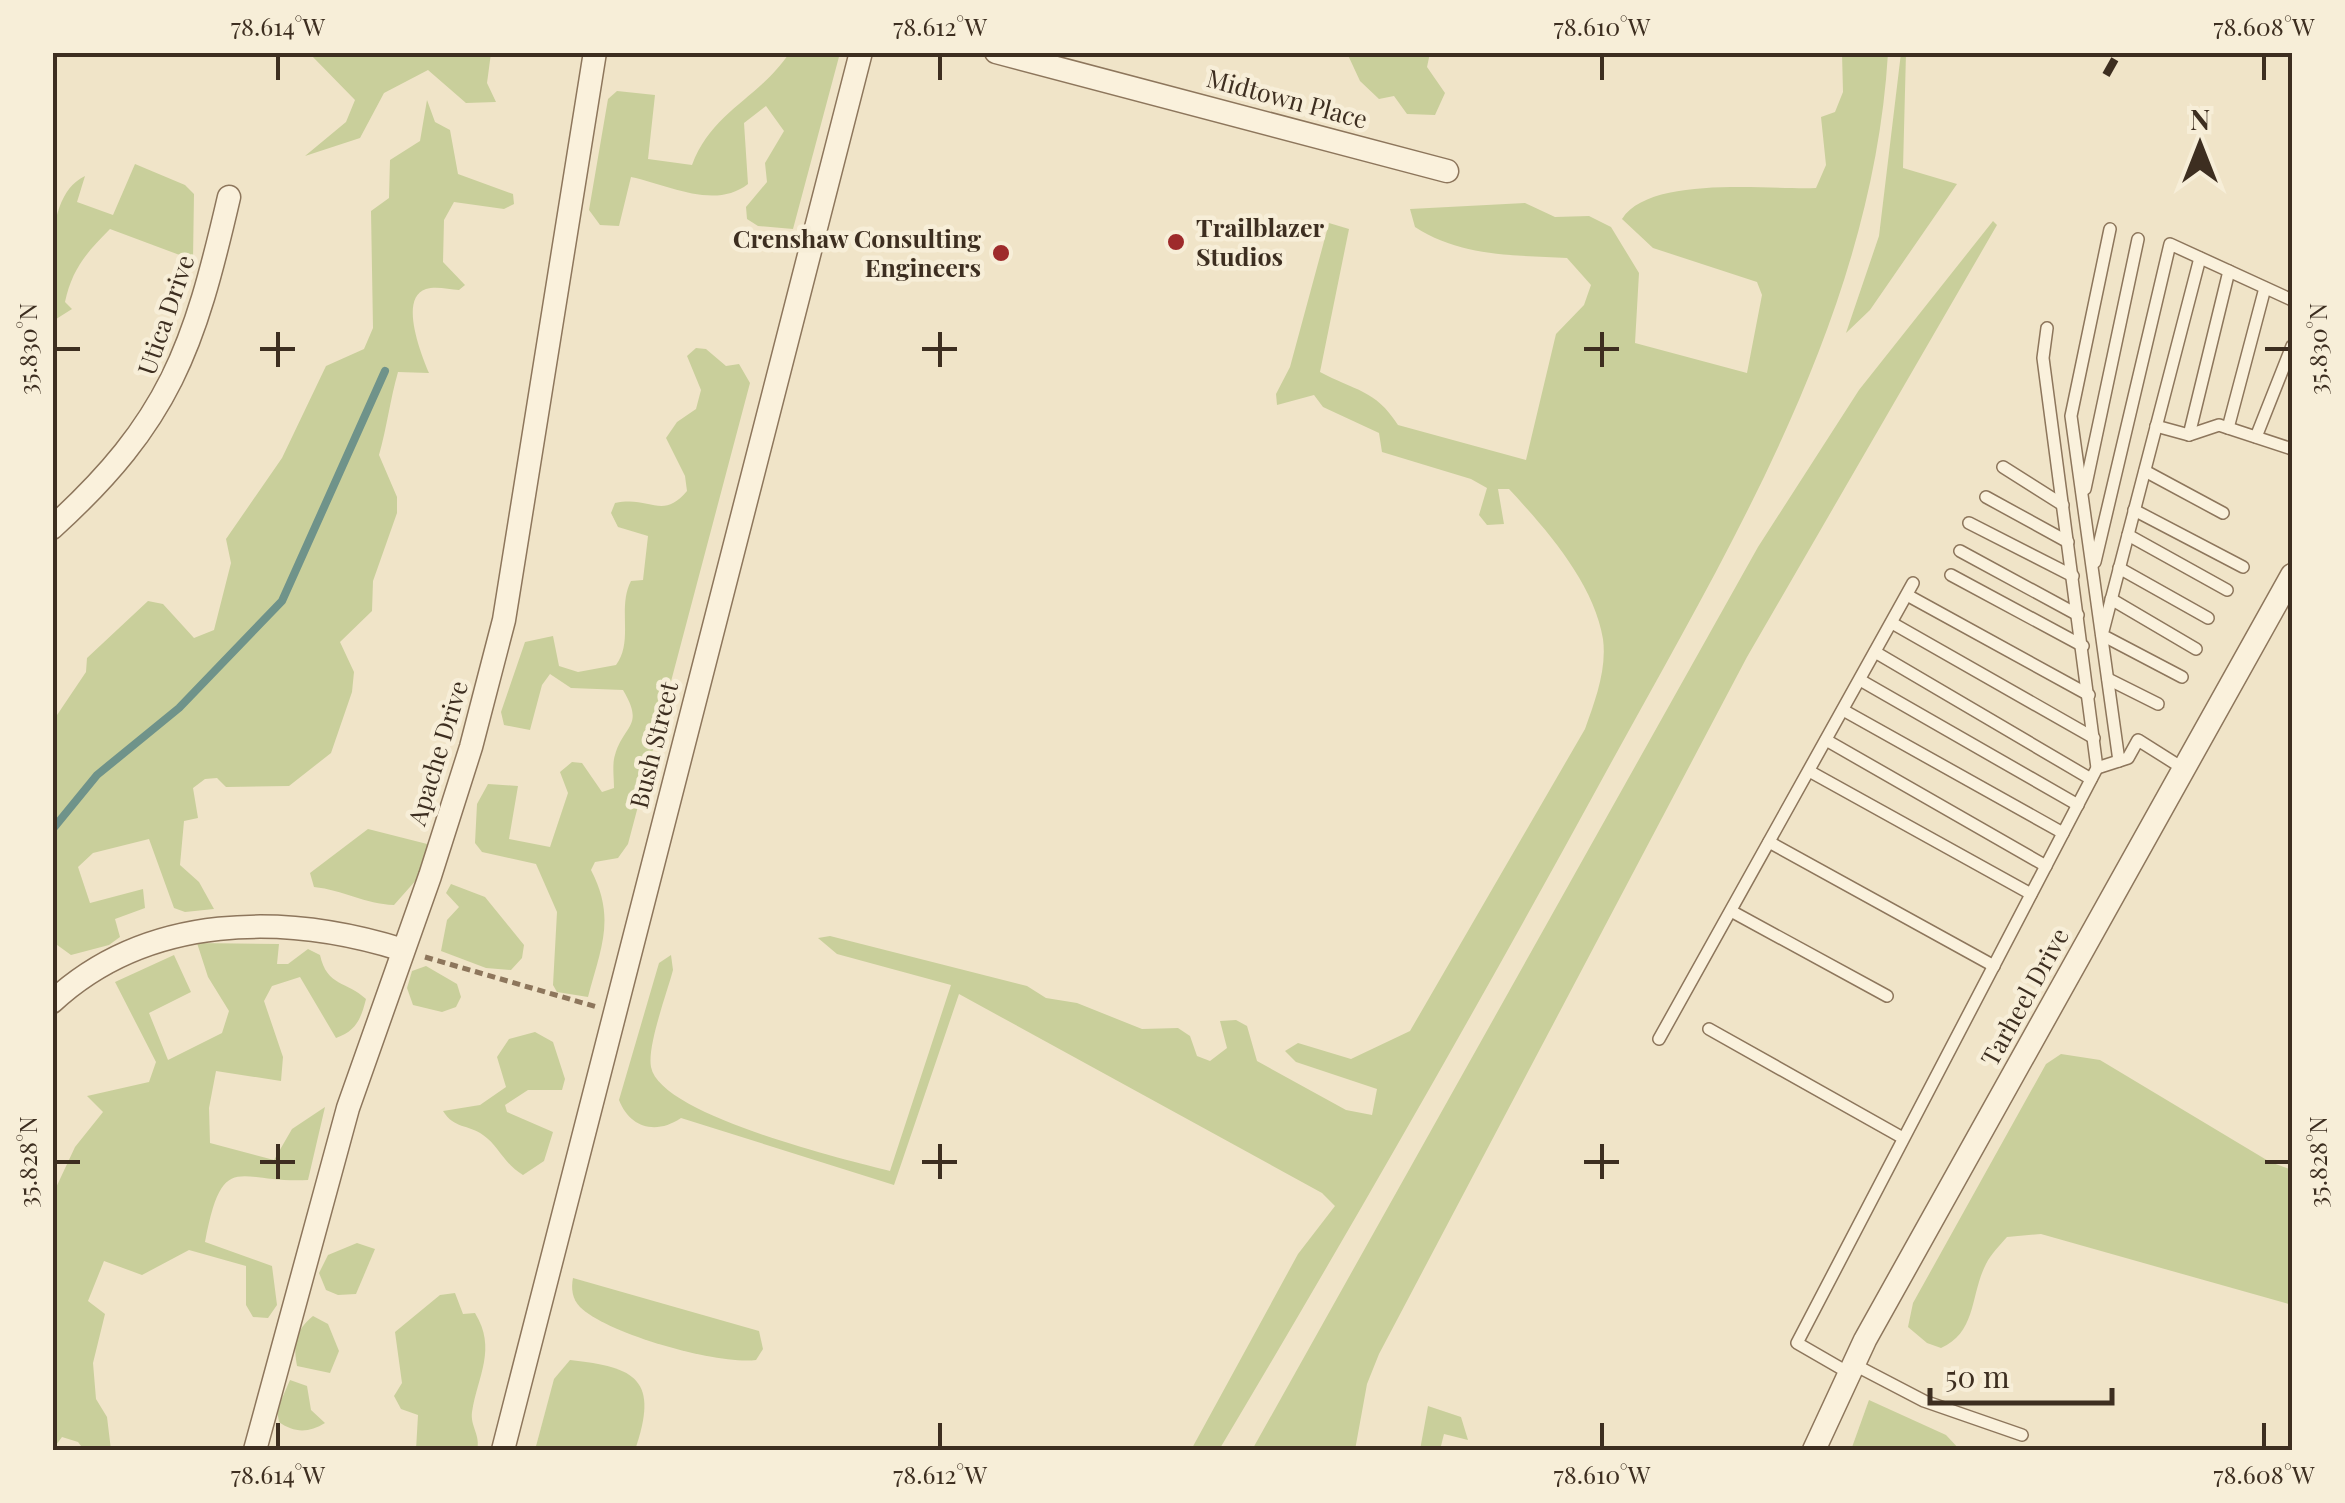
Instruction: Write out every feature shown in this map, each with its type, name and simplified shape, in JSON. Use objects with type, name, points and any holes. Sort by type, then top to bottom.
[{"type":"street","name":"Apache Drive","points":[[254,1450],[316,1217],[465,765],[504,620],[596,52]]},
{"type":"street","name":"Bush Street","points":[[504,1450],[717,602],[861,52]]},
{"type":"street","name":"Midtown Place","points":[[996,52],[1448,171]]},
{"type":"street","name":"Utica Drive","points":[[54,523],[122,459],[164,401],[198,317],[229,198]]},
{"type":"street","name":"Tarheel Drive","points":[[1814,1450],[1851,1368],[2292,575]]},
{"type":"street","points":[[52,1002],[70,986],[144,945],[216,928],[331,930],[403,950]]},
{"type":"lane","points":[[2110,229],[2072,416],[2120,761]]},
{"type":"lane","points":[[2083,499],[2138,239]]},
{"type":"lane","points":[[2093,571],[2170,244],[2292,300]]},
{"type":"lane","points":[[2102,635],[2200,258]]},
{"type":"lane","points":[[2189,435],[2228,270]]},
{"type":"lane","points":[[2228,428],[2265,288]]},
{"type":"lane","points":[[2022,1435],[1924,1400],[1797,1343],[2094,774],[2089,694],[2043,358],[2047,328]]},
{"type":"lane","points":[[2256,437],[2292,346]]},
{"type":"lane","points":[[2156,426],[2189,435],[2219,425],[2291,444]]},
{"type":"lane","points":[[2002,467],[2064,505]]},
{"type":"lane","points":[[2144,471],[2223,513]]},
{"type":"lane","points":[[1986,496],[2068,542]]},
{"type":"lane","points":[[2134,510],[2243,567]]},
{"type":"lane","points":[[1970,523],[2073,576]]},
{"type":"lane","points":[[2128,535],[2227,590]]},
{"type":"lane","points":[[1960,552],[2078,615]]},
{"type":"lane","points":[[2120,568],[2208,618]]},
{"type":"lane","points":[[1950,575],[2083,646]]},
{"type":"lane","points":[[1658,1039],[1910,589],[2089,694]]},
{"type":"lane","points":[[2112,599],[2196,648]]},
{"type":"lane","points":[[1892,622],[2094,738]]},
{"type":"lane","points":[[2102,635],[2182,677]]},
{"type":"lane","points":[[1875,652],[2094,774]]},
{"type":"lane","points":[[2108,679],[2158,704]]},
{"type":"lane","points":[[1860,680],[2078,805]]},
{"type":"lane","points":[[1843,710],[2063,833]]},
{"type":"lane","points":[[1826,740],[2046,866]]},
{"type":"lane","points":[[2094,774],[2128,758],[2138,740],[2184,769]]},
{"type":"lane","points":[[1808,771],[2031,894]]},
{"type":"lane","points":[[1769,842],[1994,966]]},
{"type":"lane","points":[[1731,911],[1887,996]]},
{"type":"lane","points":[[1708,1029],[1903,1138]]},
{"type":"path","points":[[403,950],[617,1012]]},
{"type":"green space","points":[[790,52],[840,53],[793,229],[758,226],[747,219],[746,207],[767,182],[765,163],[784,131],[766,106],[744,123],[748,184],[721,195],[706,195],[631,177],[619,226],[600,225],[589,210],[608,99],[617,91],[655,95],[648,159],[692,165],[712,131]]},
{"type":"green space","points":[[297,53],[491,53],[487,83],[496,102],[466,103],[428,70],[384,93],[360,138],[305,156],[346,122],[355,100],[312,56]]},
{"type":"green space","points":[[1347,53],[1430,53],[1427,67],[1445,93],[1435,115],[1407,114],[1394,96],[1379,99],[1360,81]]},
{"type":"green space","points":[[1842,53],[1888,53],[1876,152],[1854,248],[1823,341],[1785,432],[1742,522],[1554,867],[1219,1450],[1191,1450],[1298,1254],[1335,1206],[1322,1193],[959,994],[894,1185],[681,1118],[653,1127],[630,1117],[619,1100],[659,963],[671,955],[673,970],[651,1058],[651,1067],[662,1085],[686,1102],[756,1133],[890,1171],[951,985],[837,954],[818,938],[830,936],[1027,986],[1046,998],[1077,1003],[1142,1029],[1178,1028],[1190,1036],[1197,1056],[1210,1061],[1227,1048],[1220,1021],[1236,1020],[1247,1026],[1257,1061],[1346,1110],[1372,1115],[1377,1089],[1296,1062],[1285,1051],[1298,1043],[1351,1059],[1410,1031],[1585,729],[1599,685],[1604,651],[1598,618],[1579,577],[1553,539],[1509,489],[1498,489],[1504,524],[1487,525],[1479,515],[1487,488],[1471,479],[1382,452],[1379,433],[1323,407],[1314,395],[1277,405],[1276,394],[1290,367],[1329,223],[1349,229],[1320,372],[1372,397],[1398,425],[1526,460],[1556,334],[1584,305],[1591,285],[1567,258],[1488,253],[1433,237],[1415,227],[1410,209],[1525,203],[1555,217],[1589,216],[1611,227],[1639,273],[1635,343],[1747,373],[1762,295],[1757,282],[1653,248],[1622,219],[1636,205],[1683,190],[1816,188],[1826,165],[1821,117],[1835,112],[1843,92]]},
{"type":"green space","points":[[1901,53],[1906,53],[1903,168],[1957,184],[1870,310],[1846,333],[1879,236]]},
{"type":"green space","points":[[427,100],[435,122],[450,130],[458,174],[513,194],[514,204],[504,209],[454,202],[444,220],[443,262],[465,285],[459,290],[426,289],[418,294],[414,304],[414,328],[429,373],[398,372],[395,382],[379,455],[397,497],[397,513],[373,581],[372,611],[340,642],[354,672],[352,692],[331,753],[289,786],[226,787],[217,778],[205,779],[193,788],[198,818],[184,821],[180,865],[199,882],[214,909],[185,912],[174,908],[149,839],[93,853],[78,867],[90,903],[143,889],[145,908],[115,919],[120,937],[109,945],[71,955],[53,942],[53,721],[86,672],[87,658],[148,601],[163,604],[194,638],[214,630],[231,563],[226,539],[282,458],[326,366],[364,349],[373,328],[371,211],[389,198],[390,160],[420,141]]},
{"type":"green space","points":[[135,164],[185,185],[194,194],[193,260],[110,229],[76,270],[65,302],[72,309],[53,321],[52,241],[62,202],[71,186],[85,176],[77,202],[113,215]]},
{"type":"green space","points":[[1993,221],[1997,225],[1747,657],[1379,1354],[1367,1384],[1355,1450],[1252,1450],[1758,547],[1859,390]]},
{"type":"green space","points":[[696,348],[706,349],[726,366],[739,364],[750,383],[628,844],[618,858],[595,862],[591,870],[603,903],[604,933],[588,997],[557,992],[553,985],[557,912],[536,864],[482,852],[475,843],[477,804],[488,784],[518,786],[509,839],[550,847],[568,793],[560,772],[572,762],[582,763],[602,792],[614,788],[615,755],[633,719],[623,690],[571,688],[550,674],[542,685],[530,730],[504,725],[501,712],[525,642],[553,636],[559,666],[578,672],[616,665],[621,656],[627,591],[631,581],[643,580],[648,536],[618,527],[611,513],[615,503],[662,506],[678,500],[687,491],[685,476],[666,438],[677,422],[696,409],[701,390],[687,356]]},
{"type":"green space","points":[[368,829],[435,846],[425,870],[394,905],[314,887],[310,873]]},
{"type":"green space","points":[[451,884],[485,897],[524,945],[522,958],[511,970],[486,968],[441,951],[447,920],[459,907],[446,893]]},
{"type":"green space","points":[[197,943],[279,944],[277,964],[288,964],[308,949],[320,955],[327,973],[366,999],[353,1028],[336,1038],[300,977],[272,986],[264,1001],[283,1057],[281,1081],[216,1071],[209,1108],[210,1143],[274,1160],[292,1129],[325,1107],[308,1180],[237,1177],[219,1193],[212,1212],[205,1242],[272,1266],[277,1305],[268,1318],[253,1317],[246,1305],[246,1266],[189,1250],[142,1275],[104,1261],[88,1301],[105,1314],[93,1363],[96,1399],[107,1417],[111,1450],[84,1450],[78,1442],[62,1437],[53,1449],[53,1194],[75,1147],[103,1112],[87,1096],[149,1082],[156,1062],[115,982],[174,955],[191,992],[149,1013],[168,1060],[222,1033],[229,1011],[208,977]]},
{"type":"green space","points":[[426,966],[457,984],[461,997],[456,1007],[442,1012],[413,1005],[407,988],[412,971]]},
{"type":"green space","points":[[535,1032],[553,1042],[565,1079],[562,1090],[528,1090],[505,1105],[507,1112],[553,1132],[544,1161],[523,1175],[488,1139],[452,1121],[443,1111],[480,1105],[506,1087],[497,1057],[509,1039]]},
{"type":"green space","points":[[2061,1054],[2100,1060],[2270,1162],[2292,1170],[2292,1305],[2041,1234],[2007,1237],[1996,1250],[1981,1276],[1967,1323],[1953,1341],[1941,1348],[1927,1343],[1908,1327],[1913,1303],[2046,1064]]},
{"type":"green space","points":[[357,1243],[375,1249],[356,1294],[338,1295],[326,1290],[319,1273],[328,1255]]},
{"type":"green space","points":[[573,1278],[759,1331],[763,1349],[756,1360],[716,1358],[638,1337],[580,1307],[573,1293]]},
{"type":"green space","points":[[455,1293],[463,1314],[475,1313],[485,1338],[484,1362],[472,1412],[477,1450],[416,1450],[418,1415],[401,1409],[394,1396],[402,1383],[395,1332],[440,1295]]},
{"type":"green space","points":[[313,1316],[328,1324],[339,1351],[330,1373],[297,1366],[297,1338]]},
{"type":"green space","points":[[570,1360],[612,1367],[637,1381],[644,1407],[635,1450],[535,1450],[554,1379]]},
{"type":"green space","points":[[290,1380],[307,1386],[311,1410],[325,1423],[302,1430],[279,1422],[277,1410]]},
{"type":"green space","points":[[1869,1400],[1946,1435],[1960,1450],[1851,1450]]},
{"type":"green space","points":[[1428,1406],[1461,1417],[1468,1440],[1444,1434],[1440,1450],[1420,1450]]},
{"type":"waterway","points":[[52,830],[97,775],[179,708],[282,601],[385,371]]},
{"type":"railway","points":[[2106,75],[2119,52]]},
{"type":"place","name":"Trailblazer Studios","points":[[1176,242]]},
{"type":"place","name":"Crenshaw Consulting Engineers","points":[[1001,253]]}]
